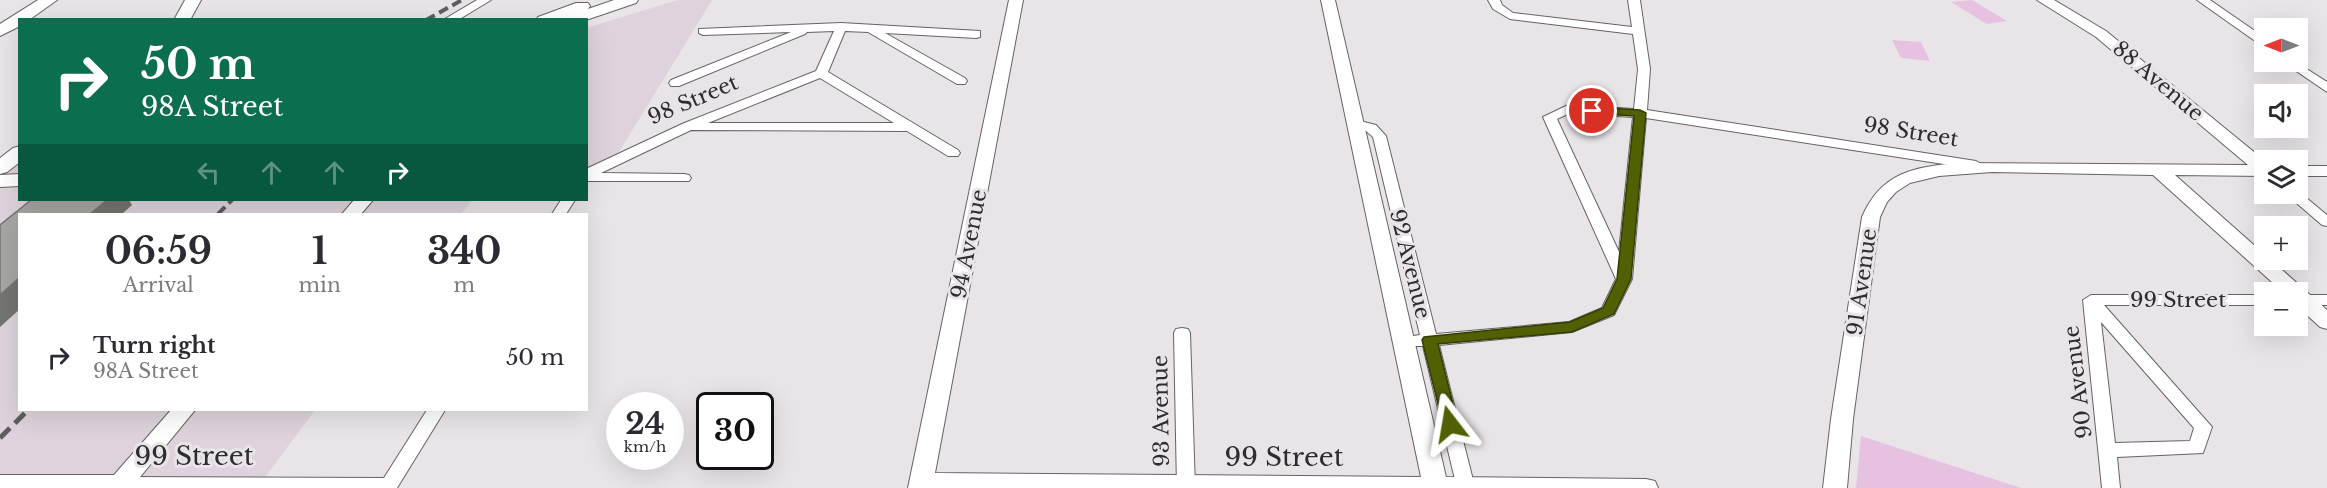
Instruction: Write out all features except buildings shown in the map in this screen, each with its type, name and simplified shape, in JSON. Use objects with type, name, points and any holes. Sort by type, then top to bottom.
[{"type":"main road","points":[[21,18],[48,0]]},
{"type":"main road","points":[[183,18],[193,0]]},
{"type":"main road","points":[[550,18],[600,0]]},
{"type":"main road","points":[[577,18],[630,0]]},
{"type":"main road","points":[[0,32],[18,20]]},
{"type":"main road","points":[[18,154],[4,169],[18,179]]},
{"type":"street","points":[[452,18],[485,0]]},
{"type":"street","name":"94 Avenue","points":[[921,485],[1016,0]]},
{"type":"street","name":"92 Avenue","points":[[1328,0],[1436,487]]},
{"type":"street","points":[[1494,0],[1497,7],[1510,16],[1639,31]]},
{"type":"street","points":[[1405,342],[1572,327],[1608,311],[1624,279],[1644,69],[1634,0]]},
{"type":"street","name":"88 Avenue","points":[[2044,0],[2101,34],[2254,162]]},
{"type":"street","points":[[2203,0],[2254,36]]},
{"type":"street","points":[[841,27],[821,73],[953,153]]},
{"type":"street","points":[[703,31],[841,27],[975,34]]},
{"type":"street","points":[[675,84],[809,28]]},
{"type":"street","points":[[870,29],[961,81]]},
{"type":"street","points":[[2304,72],[2327,88]]},
{"type":"street","name":"98 Street","points":[[588,175],[687,127],[821,73]]},
{"type":"street","points":[[2313,78],[2327,78]]},
{"type":"street","name":"98 Street","points":[[1624,279],[1550,117],[1568,109],[1640,113],[1992,167],[2254,171]]},
{"type":"street","name":"92 Avenue","points":[[1356,124],[1371,128],[1379,136],[1466,487]]},
{"type":"street","points":[[687,127],[913,127]]},
{"type":"street","name":"91 Avenue","points":[[1835,488],[1842,420],[1875,202],[1883,192],[1909,177],[1951,169],[1992,167]]},
{"type":"street","points":[[2157,169],[2282,282]]},
{"type":"street","points":[[2308,171],[2327,171]]},
{"type":"street","name":"98 Street","points":[[588,176],[684,178]]},
{"type":"street","points":[[352,213],[363,201]]},
{"type":"street","points":[[2305,204],[2327,222]]},
{"type":"street","points":[[2308,298],[2327,300]]},
{"type":"street","name":"99 Street","points":[[2091,300],[2254,300]]},
{"type":"street","name":"90 Avenue","points":[[2091,300],[2203,427],[2197,448],[2108,450]]},
{"type":"street","name":"90 Avenue","points":[[2091,300],[2111,488]]},
{"type":"street","points":[[2308,305],[2327,322]]},
{"type":"street","name":"93 Avenue","points":[[1182,333],[1186,486]]},
{"type":"street","points":[[119,486],[183,411]]},
{"type":"street","points":[[387,487],[435,411]]},
{"type":"street","name":"99 Street","points":[[0,484],[387,487]]},
{"type":"street","name":"99 Street","points":[[921,485],[1646,488]]},
{"type":"shaded area","points":[[678,0],[712,0],[613,162],[588,168],[588,27]]},
{"type":"shaded area","points":[[1972,0],[2007,21],[1987,24],[1951,2]]},
{"type":"shaded area","points":[[1892,40],[1921,42],[1930,61],[1901,58]]},
{"type":"shaded area","points":[[0,166],[18,166],[18,201],[471,201],[462,213],[18,213],[18,411],[314,411],[257,488],[0,488]]},
{"type":"shaded area","points":[[1861,436],[2021,488],[1856,488]]},
{"type":"railway","points":[[430,18],[462,0]]},
{"type":"railway","points":[[219,213],[231,201]]},
{"type":"railway","points":[[0,438],[27,411]]},
{"type":"route","points":[[1450,424],[1429,340],[1572,327],[1608,311],[1624,279],[1640,113],[1592,111]]}]
